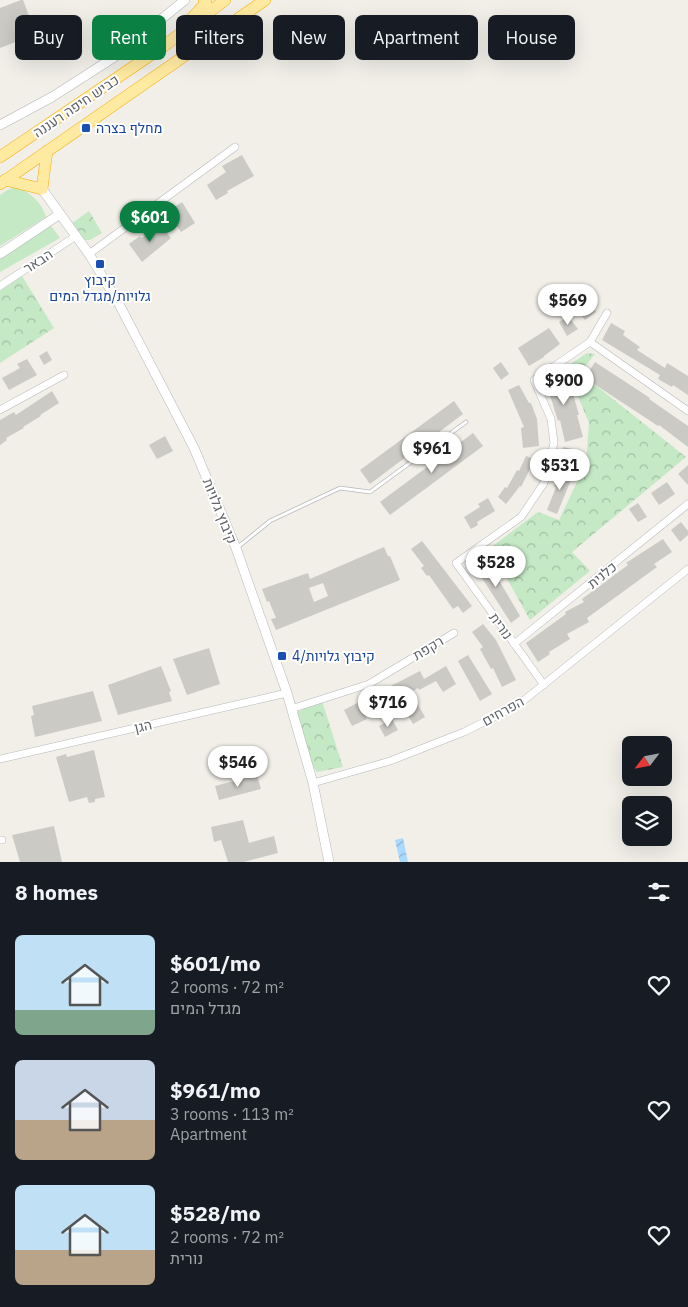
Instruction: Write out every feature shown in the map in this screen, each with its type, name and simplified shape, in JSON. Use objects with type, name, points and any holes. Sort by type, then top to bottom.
[{"type":"highway","points":[[166,44],[206,3],[204,0]]},
{"type":"highway","name":"כביש חיפה רעננה","points":[[166,44],[225,0]]},
{"type":"highway","name":"כביש חיפה רעננה","points":[[3,182],[265,0]]},
{"type":"highway","name":"כביש חיפה רעננה","points":[[0,158],[144,60]]},
{"type":"highway","points":[[3,182],[42,189],[48,151]]},
{"type":"street","points":[[0,125],[52,97],[113,58],[185,0]]},
{"type":"street","points":[[89,254],[234,147]]},
{"type":"street","name":"קיבוץ גלויות","points":[[42,189],[89,254],[119,304],[194,448],[236,548],[287,693],[313,783],[329,862]]},
{"type":"street","points":[[0,254],[60,214]]},
{"type":"street","name":"הבאר","points":[[0,286],[76,236]]},
{"type":"street","name":"נורית","points":[[544,685],[456,563],[521,517],[544,483],[554,443],[551,419],[534,380],[590,342],[607,313]]},
{"type":"street","points":[[590,342],[688,410]]},
{"type":"street","points":[[0,410],[64,375]]},
{"type":"street","name":"כלנית","points":[[514,644],[688,504]]},
{"type":"street","name":"הפרחים","points":[[313,783],[390,761],[464,732],[518,706],[688,569]]},
{"type":"street","name":"רקפת","points":[[292,709],[369,684],[454,633]]},
{"type":"street","name":"הגן","points":[[0,759],[287,693]]},
{"type":"lane","points":[[236,548],[270,521],[340,488],[370,492],[466,422]]},
{"type":"green space","points":[[17,187],[35,199],[42,207],[46,217],[0,246],[0,195],[9,189]]},
{"type":"green space","points":[[89,211],[102,233],[90,240],[84,240],[71,224]]},
{"type":"green space","points":[[51,226],[60,238],[0,272],[0,257],[8,254]]},
{"type":"green space","points":[[22,276],[54,328],[0,363],[0,291]]},
{"type":"green space","points":[[587,353],[595,354],[580,373],[686,457],[572,552],[590,571],[530,620],[490,548],[538,512],[559,520],[586,463],[589,423],[566,367]]},
{"type":"green space","points":[[322,701],[343,767],[317,772],[311,764],[297,712]]},
{"type":"water","points":[[403,838],[408,862],[400,862],[395,840]]},
{"type":"building","points":[[23,0],[29,15],[15,15],[15,42],[0,48],[0,8]]},
{"type":"building","points":[[242,155],[254,176],[227,191],[228,193],[216,200],[207,185],[226,172],[222,166]]},
{"type":"building","points":[[182,202],[195,223],[181,232],[167,212]]},
{"type":"building","points":[[160,224],[171,238],[142,262],[129,244],[140,236],[142,238]]},
{"type":"building","points":[[587,299],[596,312],[585,320],[575,307]]},
{"type":"building","points":[[568,316],[578,329],[567,336],[559,322]]},
{"type":"building","points":[[611,323],[625,331],[623,335],[640,347],[637,350],[665,368],[667,363],[688,376],[688,395],[673,385],[672,387],[658,379],[660,375],[602,340]]},
{"type":"building","points":[[549,328],[560,344],[529,366],[518,348]]},
{"type":"building","points":[[47,351],[52,360],[44,365],[39,356]]},
{"type":"building","points":[[27,359],[37,375],[9,390],[2,378],[20,368],[17,364]]},
{"type":"building","points":[[501,362],[509,374],[501,380],[493,368]]},
{"type":"building","points":[[595,362],[650,398],[688,426],[688,447],[659,425],[585,378]]},
{"type":"building","points":[[560,371],[572,390],[583,437],[565,442],[560,420],[558,421],[550,395],[543,382]]},
{"type":"building","points":[[519,385],[529,403],[531,403],[537,419],[539,446],[523,448],[521,428],[524,427],[508,390]]},
{"type":"building","points":[[52,391],[59,403],[24,428],[6,438],[7,440],[0,445],[0,420],[14,412],[16,415]]},
{"type":"building","points":[[454,401],[463,414],[370,484],[360,470]]},
{"type":"building","points":[[473,433],[483,446],[390,515],[380,502]]},
{"type":"building","points":[[165,436],[173,451],[157,459],[149,445]]},
{"type":"building","points":[[563,447],[578,450],[576,463],[561,461]]},
{"type":"building","points":[[526,456],[534,459],[533,463],[521,487],[506,504],[498,497],[505,487],[507,488],[517,470],[519,471]]},
{"type":"building","points":[[688,465],[688,485],[678,474]]},
{"type":"building","points":[[560,470],[573,475],[557,514],[547,510]]},
{"type":"building","points":[[667,482],[675,494],[659,505],[651,493]]},
{"type":"building","points":[[488,498],[495,511],[477,522],[478,525],[471,529],[464,517],[480,507],[478,504]]},
{"type":"building","points":[[638,503],[647,517],[638,522],[629,509]]},
{"type":"building","points":[[681,522],[688,531],[688,535],[680,542],[671,530]]},
{"type":"building","points":[[663,539],[672,552],[654,564],[657,567],[587,618],[589,622],[567,634],[570,639],[549,652],[550,654],[538,662],[526,643],[566,614],[565,612],[584,602],[582,599],[628,565],[626,563]]},
{"type":"building","points":[[422,541],[472,606],[463,613],[458,606],[453,609],[429,575],[427,576],[421,568],[424,566],[411,549]]},
{"type":"building","points":[[384,547],[400,580],[276,630],[271,619],[276,618],[262,589],[308,573],[310,579]],"holes":[[[323,583],[328,596],[314,602],[309,588]]]},
{"type":"building","points":[[486,556],[520,616],[511,623],[473,564]]},
{"type":"building","points":[[483,624],[496,640],[516,680],[502,687],[493,668],[491,669],[480,649],[483,647],[472,632]]},
{"type":"building","points":[[209,648],[220,684],[187,695],[173,659]]},
{"type":"building","points":[[468,655],[492,694],[480,701],[458,661]]},
{"type":"building","points":[[161,666],[171,691],[169,692],[172,701],[118,715],[108,685]]},
{"type":"building","points":[[446,666],[456,684],[443,692],[436,681],[419,690],[418,688],[386,708],[377,693],[420,671],[424,679]]},
{"type":"building","points":[[93,691],[102,721],[35,737],[31,716],[34,715],[32,706]]},
{"type":"building","points":[[359,702],[367,719],[352,726],[344,710]]},
{"type":"building","points":[[417,703],[425,717],[413,724],[405,710]]},
{"type":"building","points":[[392,719],[398,730],[385,737],[379,726]]},
{"type":"building","points":[[94,750],[105,797],[95,799],[95,802],[89,803],[87,797],[69,802],[56,757],[66,754],[67,757]]},
{"type":"building","points":[[257,775],[261,789],[219,800],[215,786]]},
{"type":"building","points":[[243,820],[249,843],[274,836],[278,853],[244,862],[228,862],[221,840],[214,842],[211,827]]},
{"type":"building","points":[[54,826],[62,862],[20,862],[12,835]]},
{"type":"place","name":"מחלף בצרה","points":[[86,128]]},
{"type":"place","name":"קיבוץ גלויות/מגדל המים","points":[[100,264]]},
{"type":"place","name":"קיבוץ גלויות/4","points":[[282,656]]}]
